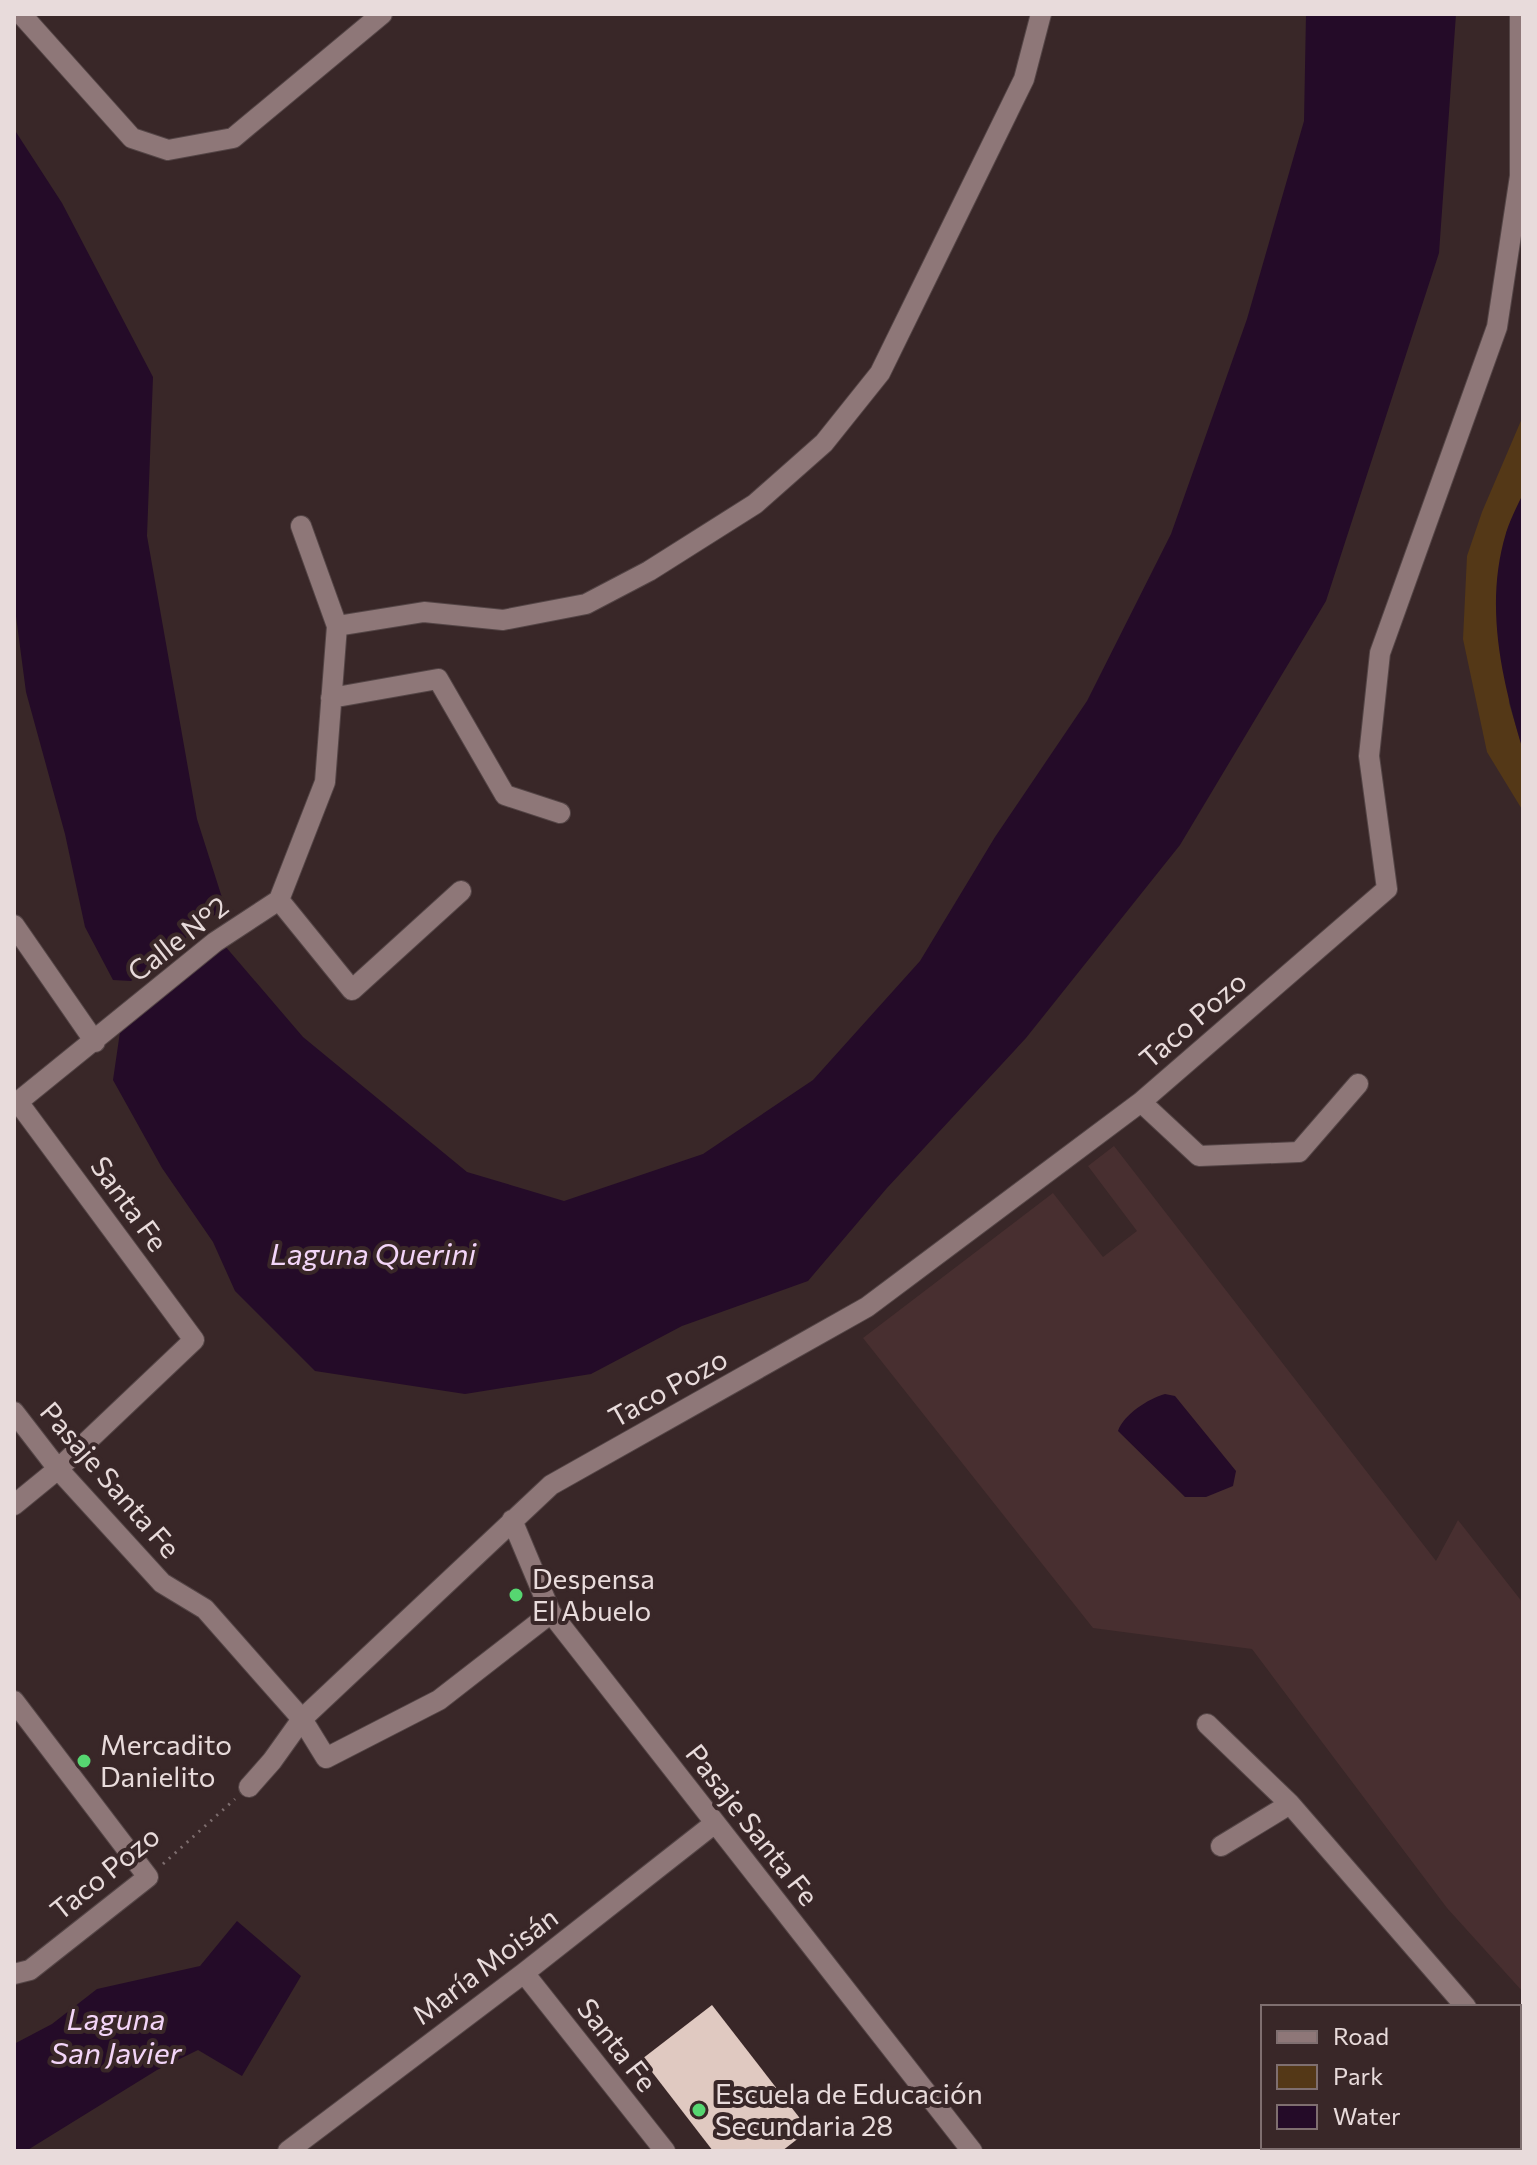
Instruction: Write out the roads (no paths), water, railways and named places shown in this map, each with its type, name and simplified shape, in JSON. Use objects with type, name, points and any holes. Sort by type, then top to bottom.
[{"type":"street","points":[[21,14],[132,138],[168,150],[233,138],[382,14]]},
{"type":"street","points":[[337,626],[424,612],[503,620],[586,604],[649,571],[755,504],[824,443],[880,373],[1024,79],[1041,14]]},
{"type":"street","name":"Taco Pozo","points":[[249,1787],[302,1719],[551,1485],[867,1307],[1141,1102],[1387,889],[1369,756],[1380,653],[1497,327],[1520,176],[1520,14]]},
{"type":"street","points":[[301,526],[337,626],[325,782],[279,900],[352,990],[461,891]]},
{"type":"street","points":[[331,698],[438,679],[505,795],[560,813]]},
{"type":"street","name":"Calle N°2","points":[[16,1103],[215,942],[279,900]]},
{"type":"street","points":[[14,925],[95,1042]]},
{"type":"street","points":[[1141,1102],[1199,1156],[1299,1152],[1358,1084]]},
{"type":"street","name":"Santa Fe","points":[[16,1103],[194,1340],[58,1469]]},
{"type":"street","name":"Pasaje Santa Fe","points":[[14,1412],[58,1469],[162,1583],[205,1609],[302,1719],[326,1758],[439,1700],[551,1613]]},
{"type":"street","points":[[14,1505],[58,1469]]},
{"type":"street","name":"Pasaje Santa Fe","points":[[512,1520],[551,1613],[972,2151]]},
{"type":"street","name":"Taco Pozo","points":[[14,1701],[148,1877],[30,1970],[14,1974]]},
{"type":"street","points":[[1207,1724],[1290,1804],[1464,2005]]},
{"type":"street","points":[[1221,1846],[1290,1804]]},
{"type":"street","name":"María Moisán","points":[[288,2151],[524,1973],[715,1823]]},
{"type":"street","name":"Santa Fe","points":[[524,1973],[665,2151]]},
{"type":"water","name":"Laguna Querini","points":[[1306,14],[1456,14],[1439,253],[1326,601],[1180,845],[1026,1038],[887,1188],[808,1281],[682,1326],[591,1374],[465,1394],[315,1371],[235,1291],[213,1242],[162,1168],[113,1080],[120,1032],[225,946],[303,1037],[467,1172],[564,1201],[703,1154],[813,1080],[920,961],[995,837],[1087,701],[1171,534],[1247,319],[1304,121]]},
{"type":"water","points":[[14,129],[62,203],[153,377],[147,536],[197,819],[225,907],[131,981],[113,980],[85,927],[65,834],[26,692],[14,601]]},
{"type":"water","points":[[1523,494],[1523,750],[1508,697],[1498,643],[1496,588],[1508,528]]},
{"type":"water","points":[[1165,1394],[1175,1396],[1236,1471],[1233,1486],[1206,1497],[1185,1497],[1118,1431],[1137,1408]]},
{"type":"water","name":"Laguna San Javier","points":[[237,1921],[301,1976],[242,2076],[198,2050],[157,2070],[26,2151],[14,2151],[14,2044],[52,2024],[97,1989],[200,1966]]},
{"type":"place","name":"Despensa El Abuelo","points":[[516,1595]]},
{"type":"place","name":"Mercadito Danielito","points":[[84,1761]]},
{"type":"place","name":"Escuela de Educación Secundaria 28","points":[[699,2110]]}]
